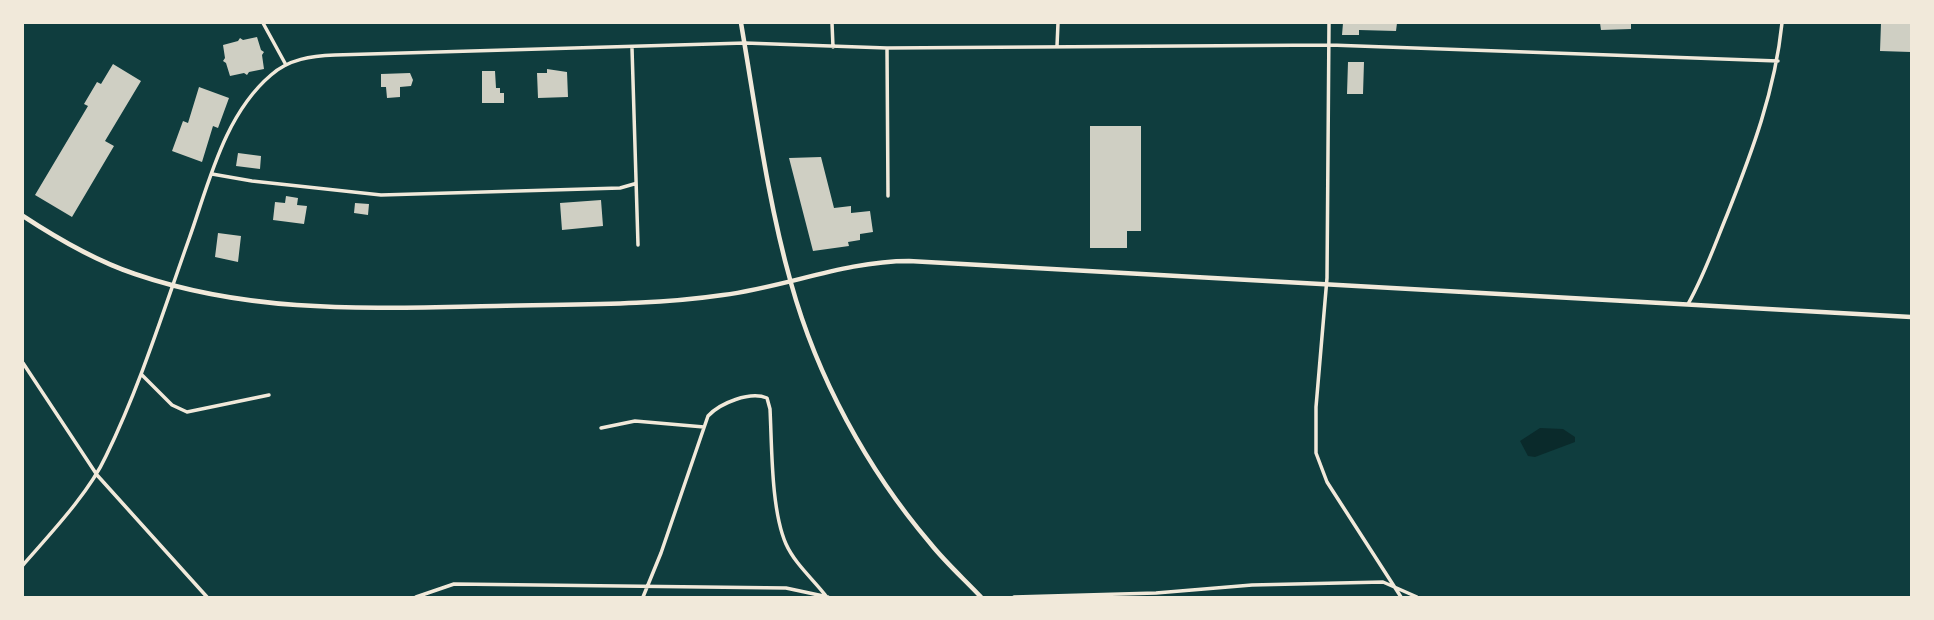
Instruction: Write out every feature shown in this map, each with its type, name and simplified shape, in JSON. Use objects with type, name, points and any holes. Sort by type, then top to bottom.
[{"type":"main road","points":[[741,23],[769,187],[791,282],[811,341],[867,456],[930,544],[981,597]]},
{"type":"main road","points":[[23,216],[88,254],[173,286],[236,300],[345,309],[668,301],[723,295],[869,263],[909,261],[1911,317]]},
{"type":"street","points":[[263,23],[286,65]]},
{"type":"street","points":[[832,23],[833,47]]},
{"type":"street","points":[[1057,46],[1058,23]]},
{"type":"street","points":[[1329,23],[1326,284],[1316,407],[1316,453],[1327,482],[1401,597]]},
{"type":"street","points":[[1688,304],[1749,160],[1766,110],[1778,61],[1782,23]]},
{"type":"street","points":[[23,565],[97,475],[141,374],[236,114],[271,75],[286,65],[306,58],[745,43],[887,48],[1330,45],[1778,61]]},
{"type":"street","points":[[632,47],[634,184],[638,245]]},
{"type":"street","points":[[887,48],[888,196]]},
{"type":"street","points":[[212,174],[251,181],[381,195],[620,188],[634,184]]},
{"type":"street","points":[[23,363],[97,475],[207,597]]},
{"type":"street","points":[[141,374],[172,405],[187,412],[268,396]]},
{"type":"street","points":[[643,597],[708,416],[715,408],[725,403],[760,395],[767,398],[779,524],[786,545],[799,566],[827,597]]},
{"type":"street","points":[[601,428],[635,421],[704,428]]},
{"type":"street","points":[[1014,597],[1156,593],[1252,584],[1383,582],[1417,597]]},
{"type":"street","points":[[416,597],[454,584],[786,588],[827,597]]},
{"type":"water","points":[[1540,428],[1563,429],[1575,437],[1575,442],[1535,457],[1528,456],[1520,441]]},
{"type":"building","points":[[1343,23],[1397,23],[1396,31],[1359,30],[1359,35],[1342,35]]},
{"type":"building","points":[[1600,23],[1631,23],[1631,29],[1601,30]]},
{"type":"building","points":[[1881,23],[1911,23],[1911,52],[1880,51]]},
{"type":"building","points":[[257,37],[264,52],[264,69],[249,72],[247,75],[244,73],[230,76],[223,61],[223,45],[240,38],[243,40]]},
{"type":"building","points":[[1348,62],[1364,62],[1363,94],[1347,94]]},
{"type":"building","points":[[113,64],[141,81],[105,141],[114,146],[72,217],[35,195],[88,106],[84,104],[97,82],[101,84]]},
{"type":"building","points":[[547,69],[567,72],[568,97],[538,98],[537,73],[547,73]]},
{"type":"building","points":[[482,71],[495,71],[496,88],[500,88],[500,93],[504,93],[504,103],[482,103]]},
{"type":"building","points":[[410,73],[413,80],[411,86],[400,87],[400,97],[387,98],[386,87],[381,87],[381,74]]},
{"type":"building","points":[[199,87],[229,98],[218,128],[213,126],[202,162],[172,151],[183,121],[188,123]]},
{"type":"building","points":[[1090,126],[1141,126],[1141,231],[1127,231],[1127,248],[1090,248]]},
{"type":"building","points":[[238,153],[261,156],[260,169],[236,166]]},
{"type":"building","points":[[821,157],[834,208],[851,206],[851,213],[870,211],[873,232],[860,234],[860,240],[848,242],[849,246],[813,251],[789,158]]},
{"type":"building","points":[[286,196],[298,198],[297,205],[307,206],[304,224],[273,220],[275,202],[285,203]]},
{"type":"building","points":[[601,200],[603,226],[562,230],[560,203]]},
{"type":"building","points":[[355,203],[369,204],[368,215],[354,213]]},
{"type":"building","points":[[218,233],[241,236],[238,262],[215,257]]}]
